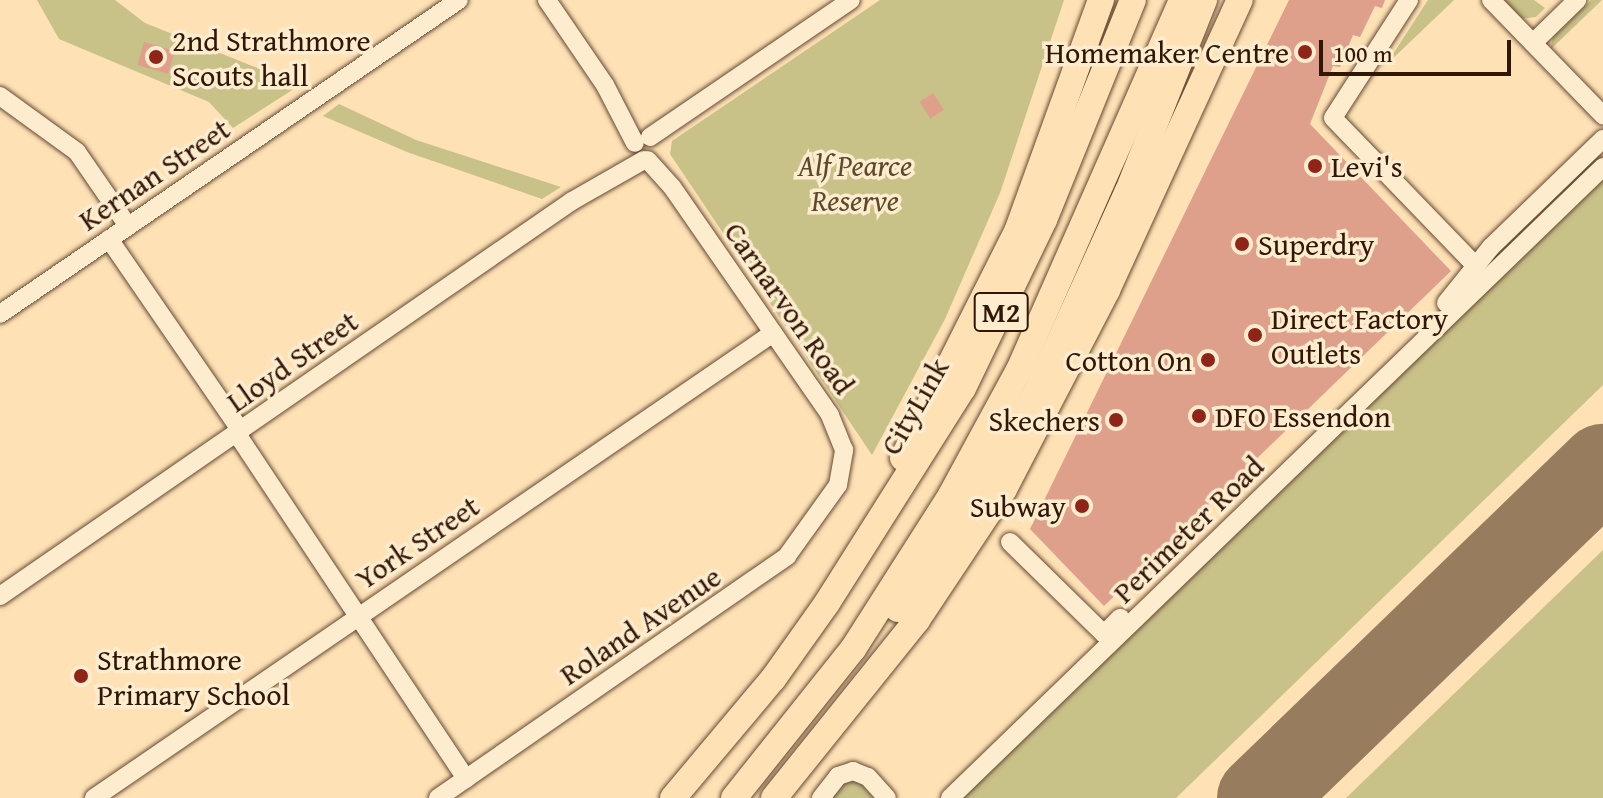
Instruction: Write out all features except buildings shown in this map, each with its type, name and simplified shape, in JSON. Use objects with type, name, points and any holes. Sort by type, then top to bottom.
[{"type":"highway","points":[[827,603],[1018,229],[1101,0]]},
{"type":"highway","name":"CityLink","points":[[673,798],[773,679],[827,603],[963,388],[1044,220],[1133,0]]},
{"type":"highway","name":"M2","points":[[734,798],[794,725],[898,581],[1019,370],[1182,0]]},
{"type":"highway","points":[[794,725],[904,602],[1008,443],[1080,300],[1204,0]]},
{"type":"highway","points":[[1205,70],[1225,0]]},
{"type":"highway","points":[[774,798],[917,620],[1004,489],[1107,290],[1205,70],[1240,0]]},
{"type":"street","name":"Kernan Street","points":[[0,314],[459,0]]},
{"type":"street","name":"Carnarvon Road","points":[[547,0],[840,432],[843,468]]},
{"type":"street","points":[[646,149],[681,118],[851,0]]},
{"type":"street","points":[[1409,0],[1333,118],[1476,266]]},
{"type":"street","points":[[1491,0],[1603,115]]},
{"type":"street","points":[[1533,43],[1577,0]]},
{"type":"street","points":[[0,96],[77,152],[128,226]]},
{"type":"street","points":[[1010,542],[1104,634],[1459,291],[1476,266],[1603,139]]},
{"type":"street","name":"Lloyd Street","points":[[0,596],[618,174],[646,149]]},
{"type":"street","name":"Perimeter Road","points":[[950,798],[1603,167]]},
{"type":"street","points":[[109,239],[239,432],[355,618],[466,779]]},
{"type":"street","name":"York Street","points":[[94,798],[773,333]]},
{"type":"street","name":"Roland Avenue","points":[[438,798],[787,556],[833,492],[843,468]]},
{"type":"street","points":[[821,798],[838,776],[853,771],[868,777],[887,798]]},
{"type":"green space","points":[[37,0],[115,0],[145,23],[300,85],[233,128],[209,102],[59,39]]},
{"type":"green space","name":"Alf Pearce Reserve","points":[[880,0],[1064,0],[1000,193],[945,319],[872,455],[670,154],[672,141]]},
{"type":"green space","points":[[1428,0],[1454,0],[1386,65]]},
{"type":"green space","points":[[1501,0],[1534,0],[1545,8],[1536,17],[1520,19]]},
{"type":"green space","points":[[1591,0],[1602,0],[1550,50],[1553,37]]},
{"type":"green space","points":[[339,104],[416,140],[561,187],[542,199],[407,152],[323,116]]},
{"type":"green space","points":[[1603,180],[1603,385],[1176,798],[961,798]]},
{"type":"green space","points":[[1603,550],[1603,798],[1346,798]]},
{"type":"green space","points":[[847,780],[859,781],[873,798],[830,798]]},
{"type":"runway","points":[[1260,798],[1603,467]]},
{"type":"place","name":"Homemaker Centre","points":[[1305,52]]},
{"type":"place","name":"2nd Strathmore Scouts hall","points":[[156,57]]},
{"type":"place","name":"Levi's","points":[[1315,166]]},
{"type":"place","name":"Superdry","points":[[1242,244]]},
{"type":"place","name":"Direct Factory Outlets","points":[[1255,335]]},
{"type":"place","name":"Cotton On","points":[[1208,360]]},
{"type":"place","name":"DFO Essendon","points":[[1199,416]]},
{"type":"place","name":"Skechers","points":[[1116,420]]},
{"type":"place","name":"Subway","points":[[1082,506]]},
{"type":"place","name":"Strathmore Primary School","points":[[81,676]]}]
